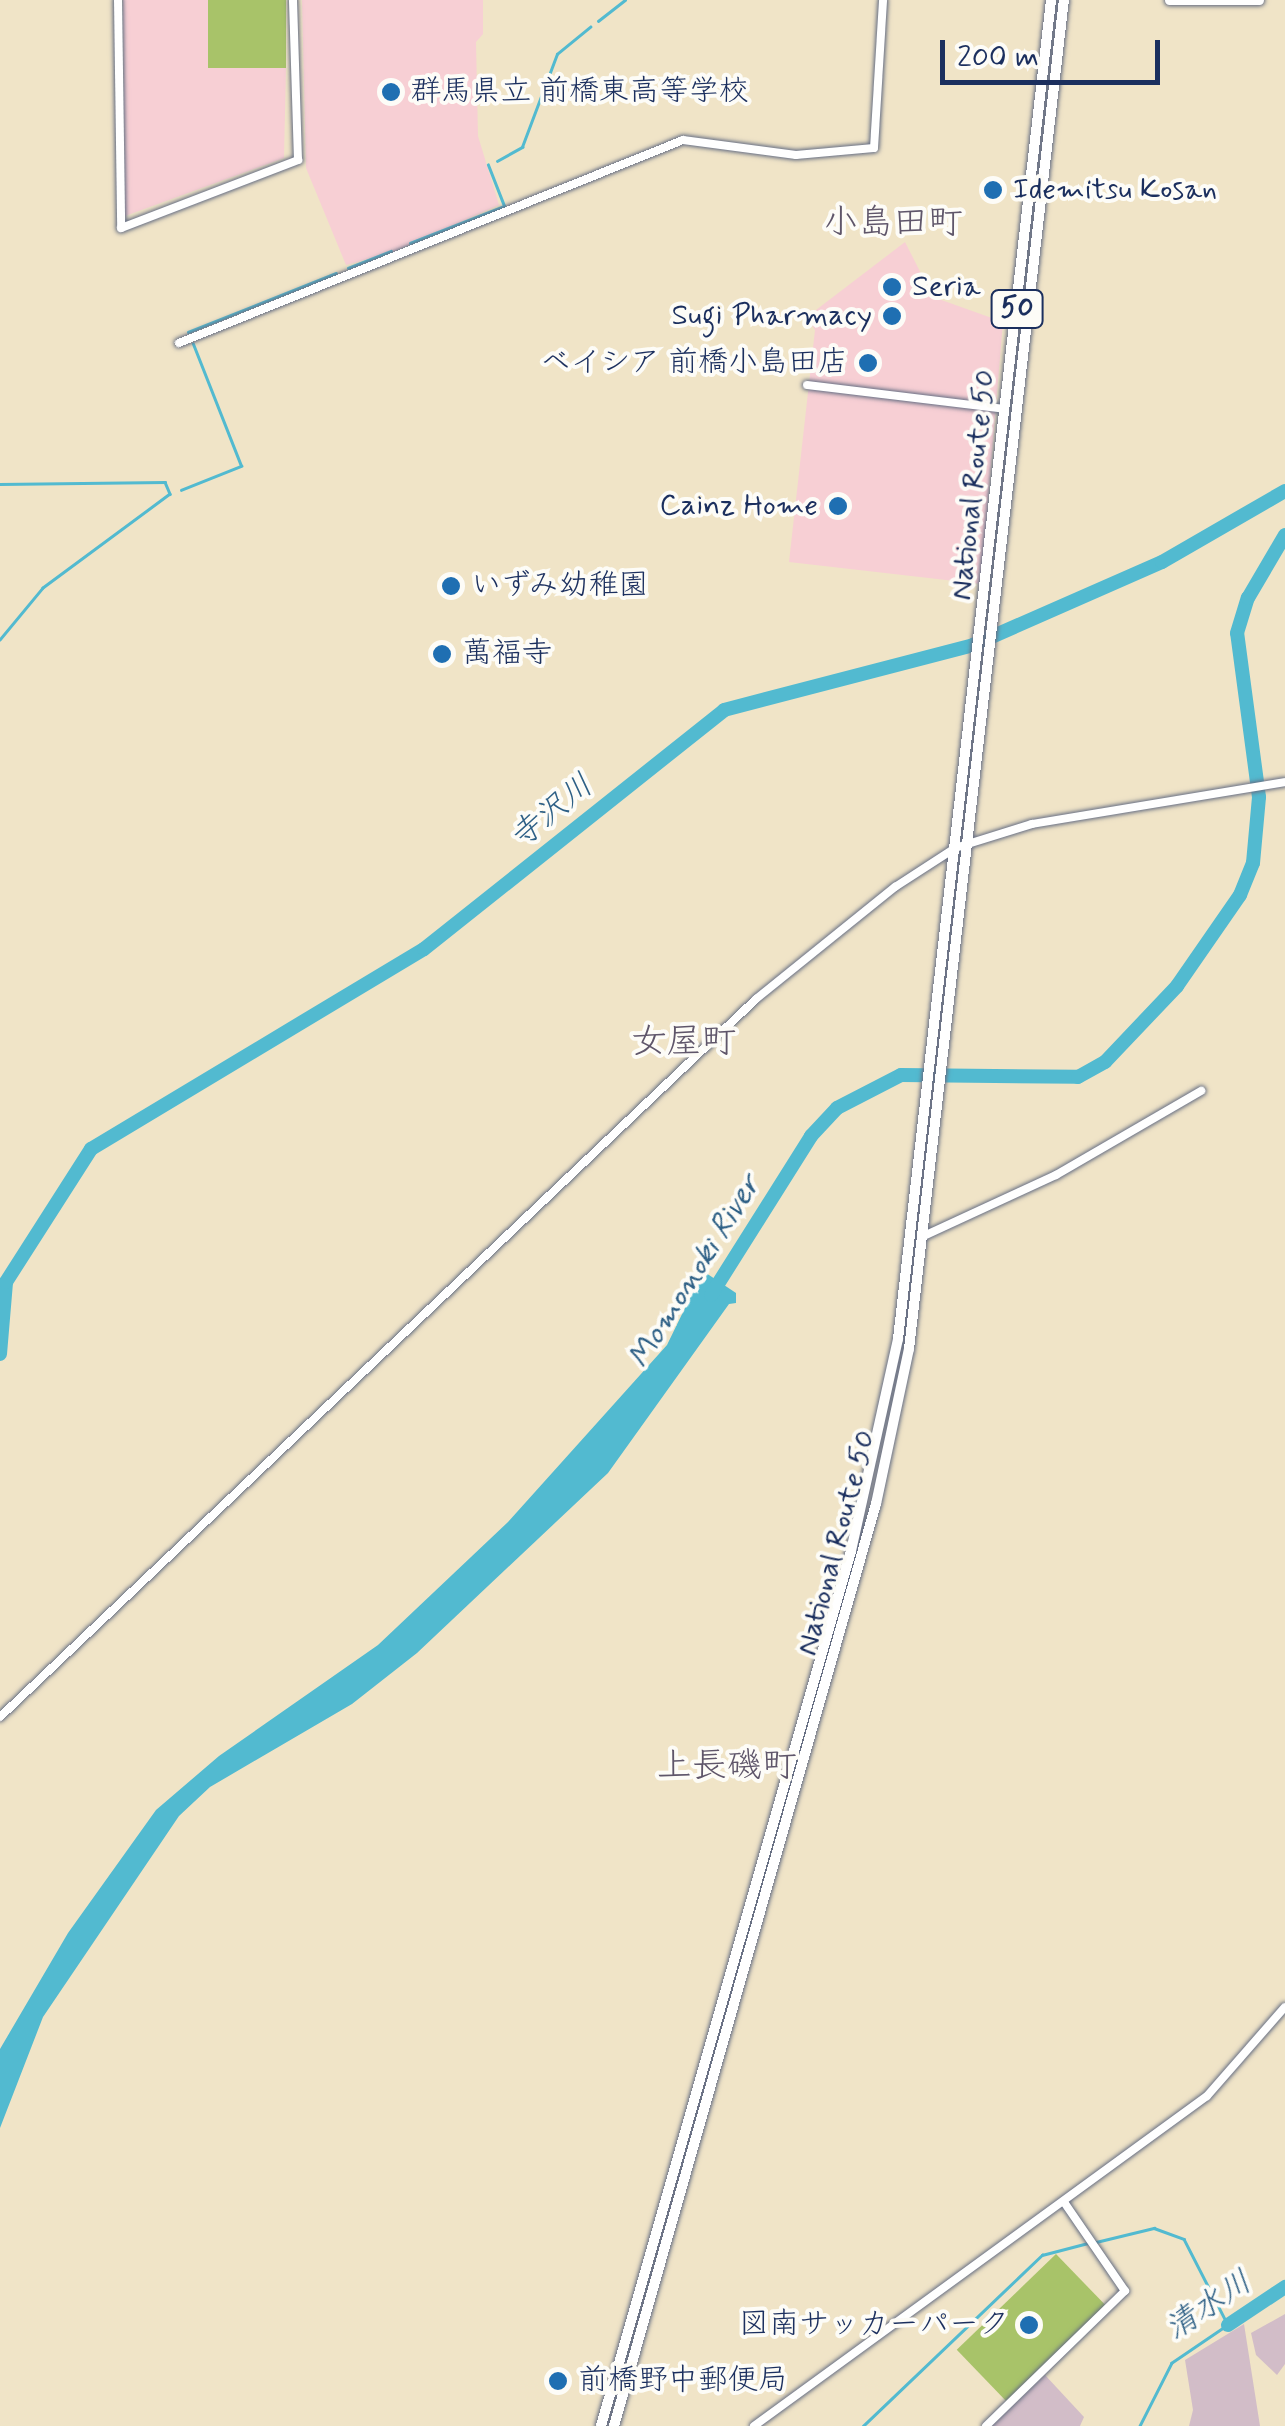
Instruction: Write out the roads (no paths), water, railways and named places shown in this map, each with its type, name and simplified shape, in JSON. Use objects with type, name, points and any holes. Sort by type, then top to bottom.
[{"type":"highway","name":"National Route 50","points":[[990,616],[1051,0]]},
{"type":"highway","name":"National Route 50","points":[[601,2426],[864,1502],[901,1321],[970,842],[986,651],[1064,0]]},
{"type":"highway","name":"National Route 50","points":[[942,1033],[956,848],[986,651]]},
{"type":"highway","name":"National Route 50","points":[[614,2426],[876,1504],[926,1235],[933,1114]]},
{"type":"main road","points":[[1169,0],[1259,0]]},
{"type":"street","points":[[118,0],[121,228],[298,160],[293,0]]},
{"type":"street","points":[[180,343],[683,140],[796,155],[874,148],[883,0]]},
{"type":"street","points":[[807,385],[1008,409]]},
{"type":"street","points":[[0,1717],[756,999],[866,908],[970,842],[1067,816],[1285,782]]},
{"type":"street","points":[[926,1235],[1056,1175],[1201,1091]]},
{"type":"street","points":[[754,2426],[1208,2096],[1285,2007]]},
{"type":"street","points":[[986,2426],[1125,2291],[1064,2202]]},
{"type":"water","points":[[703,1271],[736,1293],[736,1303],[729,1304],[608,1473],[417,1653],[352,1704],[210,1787],[179,1816],[43,2017],[0,2128],[0,2049],[68,1933],[156,1810],[219,1756],[378,1645],[508,1522],[667,1345]]},
{"type":"waterway","points":[[598,21],[625,0]]},
{"type":"waterway","points":[[497,161],[522,147],[557,54],[590,27]]},
{"type":"waterway","points":[[410,243],[504,206],[488,165]]},
{"type":"waterway","points":[[348,268],[391,251]]},
{"type":"waterway","points":[[188,332],[336,273]]},
{"type":"waterway","points":[[181,490],[241,466],[193,344]]},
{"type":"waterway","points":[[0,484],[165,482],[170,494],[43,588],[0,640]]},
{"type":"waterway","name":"寺沢川","points":[[0,1354],[6,1282],[91,1149],[424,949],[724,710],[973,645],[1162,562],[1285,491]]},
{"type":"waterway","name":"Momonoki River","points":[[711,1295],[811,1136],[837,1108],[901,1075],[1078,1077],[1105,1062],[1177,986],[1240,895],[1253,863],[1259,797],[1237,633],[1248,598],[1285,535]]},
{"type":"waterway","points":[[1096,2242],[1154,2228],[1184,2239],[1228,2325],[1172,2363],[1140,2426]]},
{"type":"waterway","points":[[863,2426],[1042,2255],[1088,2243]]},
{"type":"waterway","name":"清水川","points":[[1228,2325],[1285,2287]]},
{"type":"place","name":"群馬県立 前橋東高等学校","points":[[391,92]]},
{"type":"place","name":"Idemitsu Kosan","points":[[993,190]]},
{"type":"place","name":"Seria","points":[[892,287]]},
{"type":"place","name":"Sugi Pharmacy","points":[[892,316]]},
{"type":"place","name":"ベイシア 前橋小島田店","points":[[868,363]]},
{"type":"place","name":"Cainz Home","points":[[838,506]]},
{"type":"place","name":"いずみ幼稚園","points":[[451,586]]},
{"type":"place","name":"萬福寺","points":[[442,654]]},
{"type":"place","name":"図南サッカーパーク","points":[[1029,2325]]},
{"type":"place","name":"前橋野中郵便局","points":[[558,2381]]},
{"type":"district","name":"小島田町","points":[[893,223]]},
{"type":"district","name":"女屋町","points":[[684,1042]]},
{"type":"district","name":"上長磯町","points":[[727,1766]]}]
